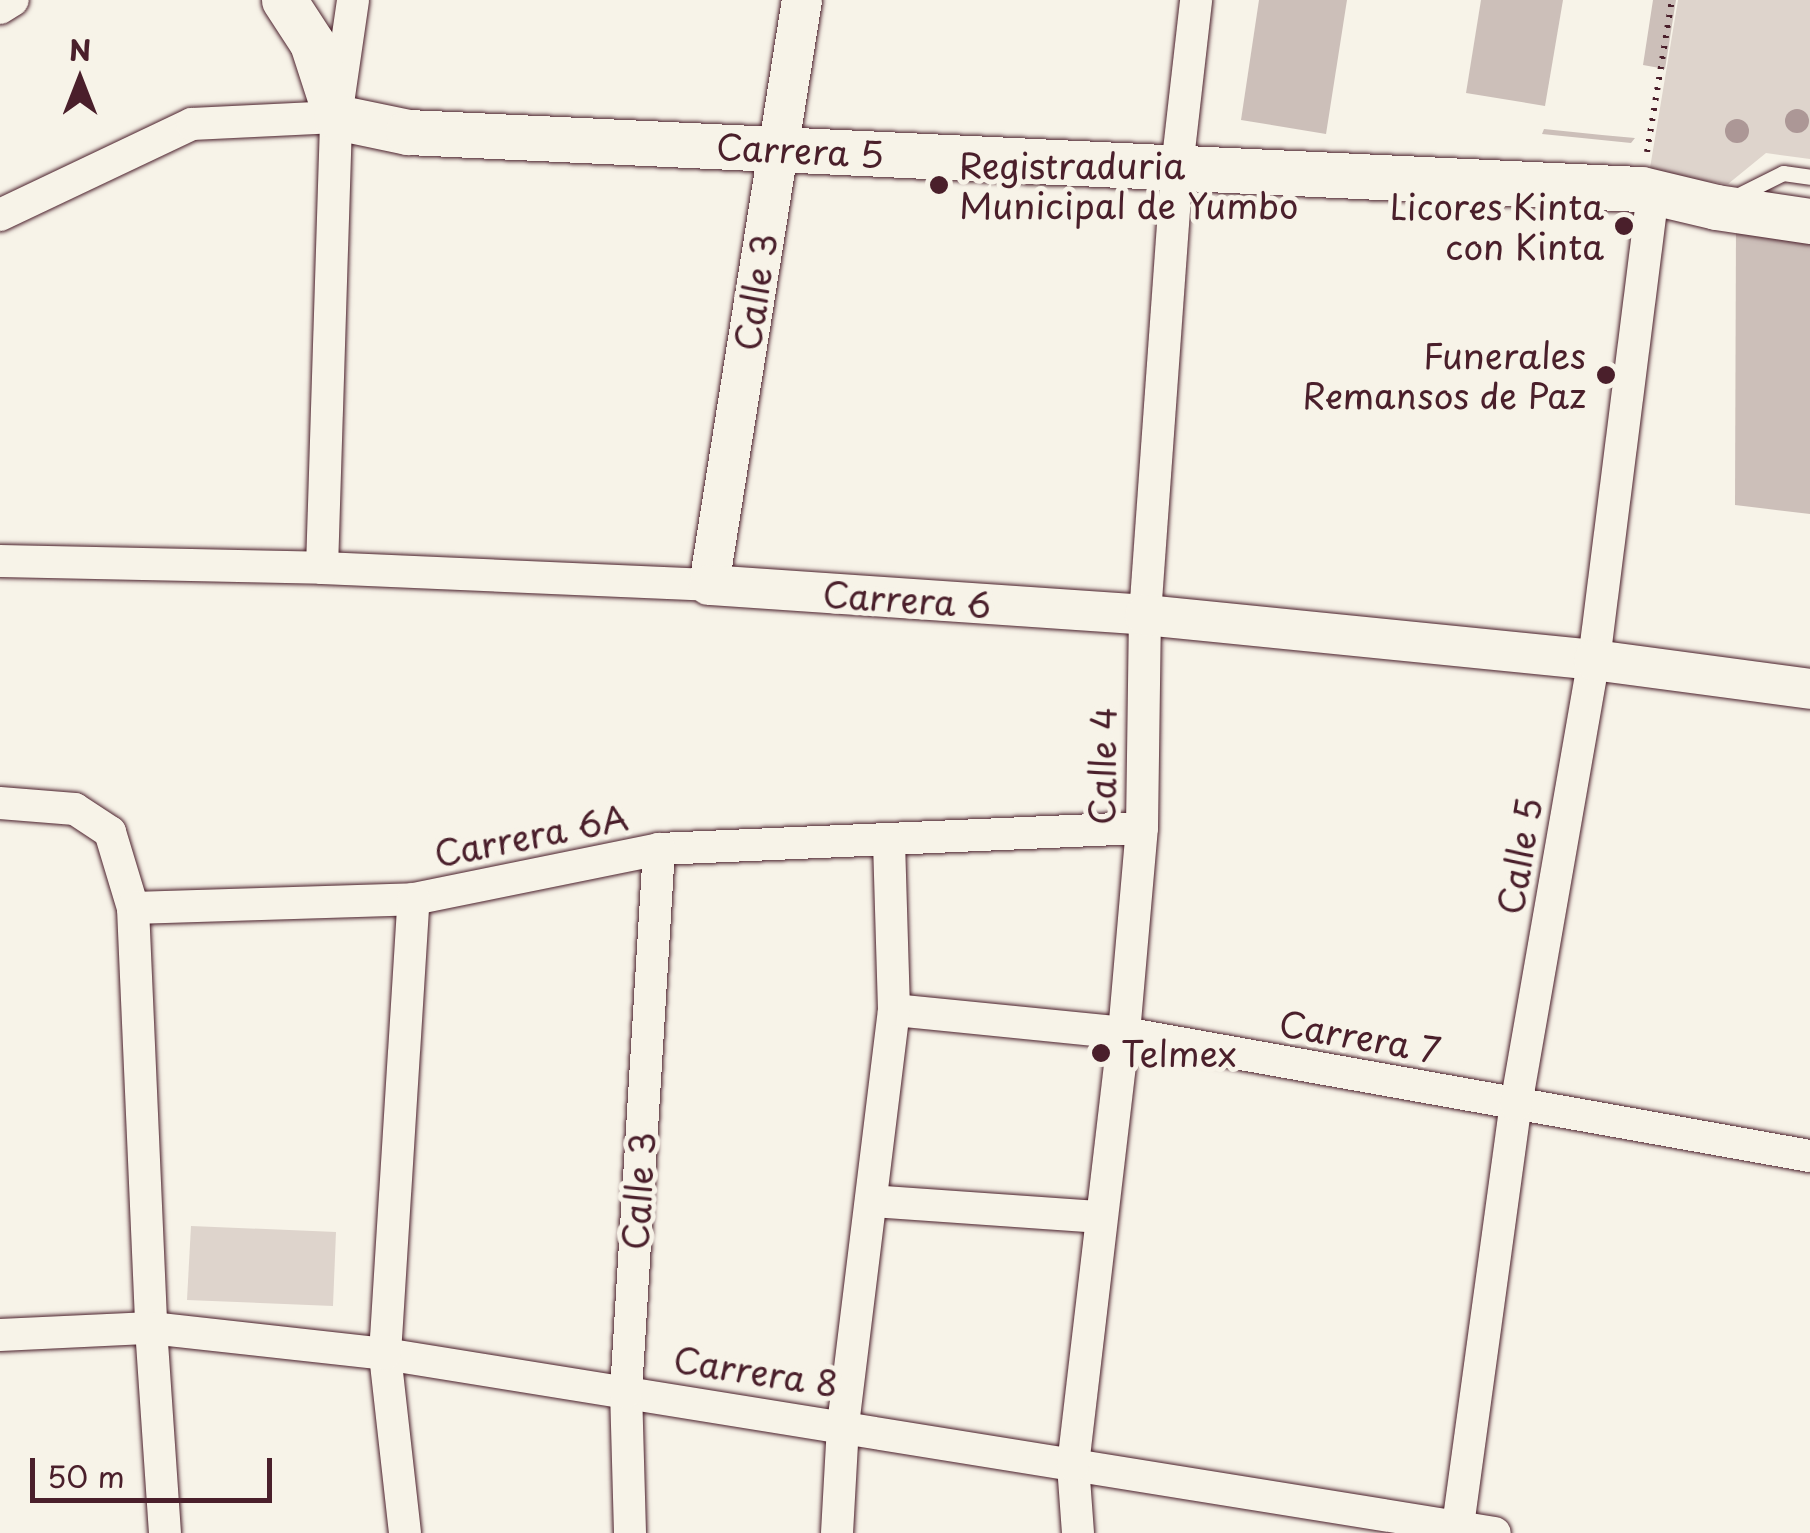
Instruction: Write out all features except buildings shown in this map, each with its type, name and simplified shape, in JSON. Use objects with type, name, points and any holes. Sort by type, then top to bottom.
[{"type":"main road","points":[[284,0],[312,43],[336,116]]},
{"type":"main road","name":"Carrera 5","points":[[336,116],[408,132],[1647,190],[1716,207],[1810,221]]},
{"type":"street","points":[[0,8],[13,0]]},
{"type":"street","points":[[322,568],[336,116],[354,0]]},
{"type":"street","name":"Calle 3","points":[[708,585],[802,0]]},
{"type":"street","name":"Calle 4","points":[[1078,1533],[1073,1466],[1099,1217],[1124,1033],[1142,828],[1145,616],[1177,168],[1196,0]]},
{"type":"street","points":[[0,214],[192,124],[336,116]]},
{"type":"street","name":"Calle 5","points":[[1457,1530],[1516,1105],[1594,660],[1647,190]]},
{"type":"street","name":"Carrera 6","points":[[0,561],[322,568],[708,585],[1145,616],[1594,660],[1810,689]]},
{"type":"street","points":[[0,803],[75,809],[110,832],[133,908],[151,1328],[165,1533]]},
{"type":"street","name":"Carrera 6A","points":[[133,908],[414,899],[659,849],[1142,828]]},
{"type":"street","points":[[837,1533],[844,1425],[894,1010],[889,842]]},
{"type":"street","name":"Calle 3","points":[[630,1533],[626,1392],[659,849]]},
{"type":"street","points":[[405,1533],[385,1354],[414,899]]},
{"type":"street","name":"Carrera 7","points":[[894,1010],[1124,1033],[1810,1156]]},
{"type":"street","points":[[871,1201],[1099,1217]]},
{"type":"street","name":"Carrera 8","points":[[0,1335],[151,1328],[385,1354],[844,1425],[1457,1530],[1495,1533]]},
{"type":"lane","points":[[1716,207],[1782,173],[1810,178]]},
{"type":"path","points":[[1647,190],[1672,0]]},
{"type":"shaded area","points":[[1678,0],[1810,0],[1810,159],[1766,153],[1728,184],[1649,174]]},
{"type":"shaded area","points":[[191,1226],[336,1232],[333,1306],[187,1300]]},
{"type":"place","name":"Registraduria Municipal de Yumbo","points":[[939,185]]},
{"type":"place","name":"Licores Kinta con Kinta","points":[[1624,226]]},
{"type":"place","name":"Funerales Remansos de Paz","points":[[1606,375]]},
{"type":"place","name":"Telmex","points":[[1101,1053]]}]
